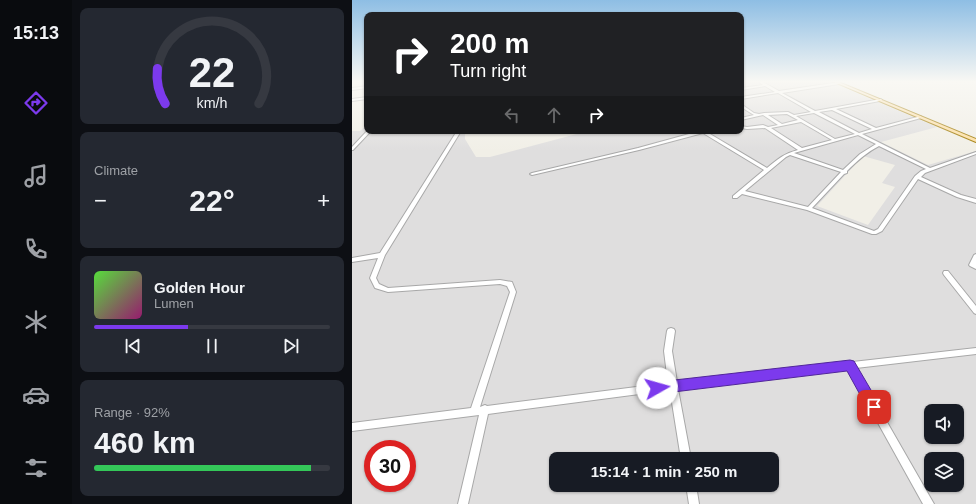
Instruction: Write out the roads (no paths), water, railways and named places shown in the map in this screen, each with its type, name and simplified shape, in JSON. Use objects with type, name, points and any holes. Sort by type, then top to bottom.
[{"type":"main road","points":[[891,105],[976,141]]},
{"type":"street","points":[[801,105],[929,169]]},
{"type":"street","points":[[793,116],[856,105]]},
{"type":"street","points":[[744,107],[753,114],[758,115]]},
{"type":"street","points":[[833,109],[875,129]]},
{"type":"street","points":[[744,118],[783,112],[793,116],[834,140]]},
{"type":"street","points":[[764,114],[781,125]]},
{"type":"street","points":[[735,198],[784,156],[790,153],[920,117]]},
{"type":"street","points":[[767,128],[801,121]]},
{"type":"street","points":[[744,129],[761,126],[767,128],[801,150]]},
{"type":"street","points":[[352,149],[366,134]]},
{"type":"street","points":[[457,134],[382,255],[373,278],[377,286],[388,290],[500,282],[510,284],[513,292],[474,411]]},
{"type":"street","points":[[532,174],[639,149],[692,134]]},
{"type":"street","points":[[708,134],[767,170]]},
{"type":"street","points":[[808,209],[871,147],[879,144]]},
{"type":"street","points":[[790,153],[845,172]]},
{"type":"street","points":[[741,192],[808,209],[874,233],[880,230],[917,177],[929,169],[976,153]]},
{"type":"street","points":[[917,177],[976,201]]},
{"type":"street","points":[[352,260],[382,255]]},
{"type":"street","points":[[976,256],[972,265],[976,267]]},
{"type":"street","points":[[946,273],[976,311]]},
{"type":"street","points":[[671,331],[668,351],[685,452]]},
{"type":"street","points":[[352,426],[673,386],[976,351]]},
{"type":"street","points":[[850,365],[928,504]]},
{"type":"street","points":[[464,504],[485,409]]},
{"type":"street","points":[[692,492],[694,504]]}]
